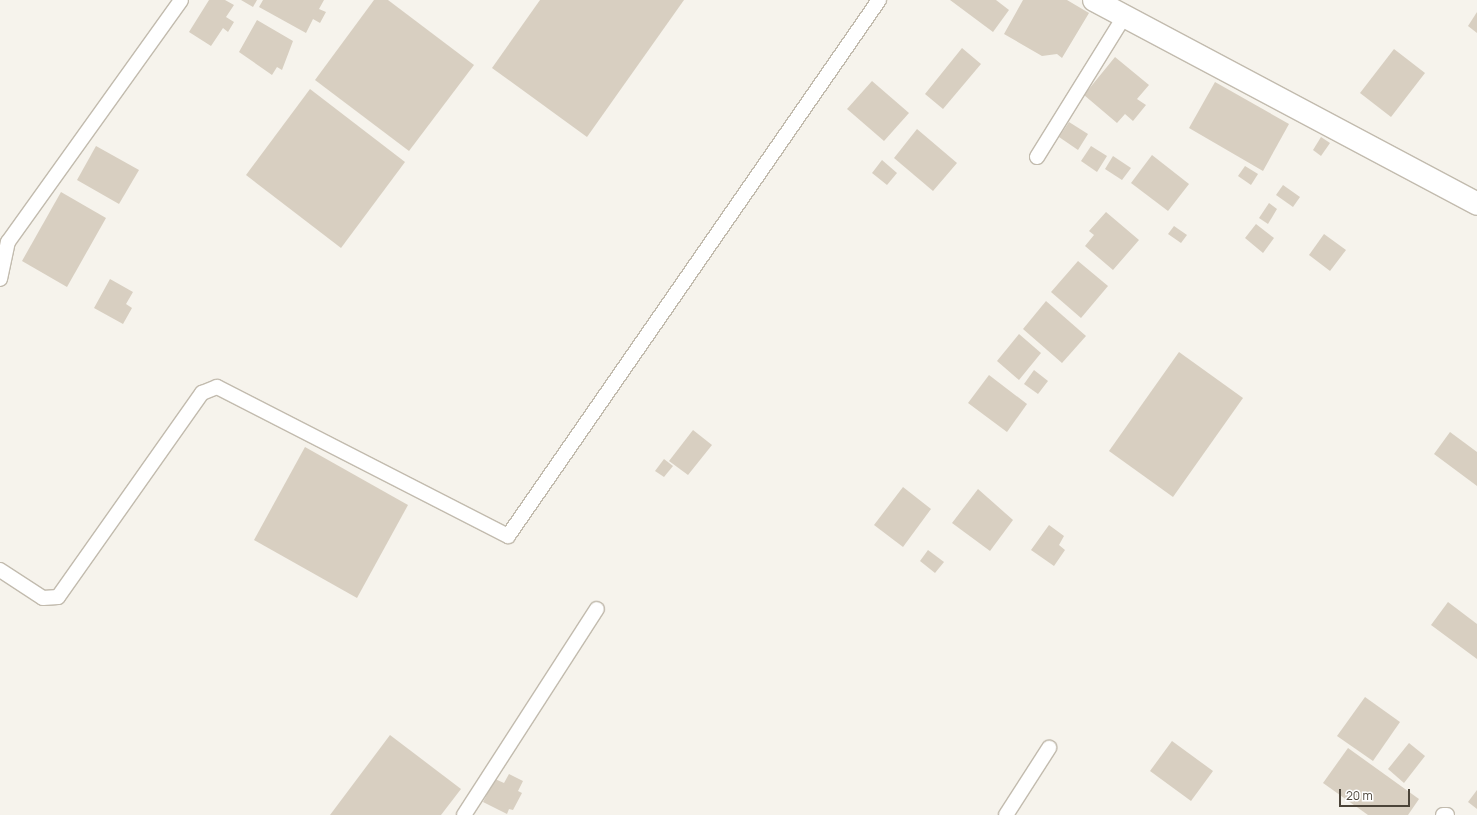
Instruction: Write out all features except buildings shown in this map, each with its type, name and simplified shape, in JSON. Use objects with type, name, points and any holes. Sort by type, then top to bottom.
[{"type":"street","points":[[1094,0],[1126,15],[1474,197]]},
{"type":"lane","points":[[0,279],[8,242],[181,0]]},
{"type":"lane","points":[[0,570],[43,598],[58,597],[202,393],[217,387],[508,536],[879,0]]},
{"type":"lane","points":[[1037,158],[1126,15]]},
{"type":"lane","points":[[464,815],[597,609]]},
{"type":"lane","points":[[1006,815],[1049,748]]},
{"type":"lane","points":[[1442,815],[1447,815]]}]
